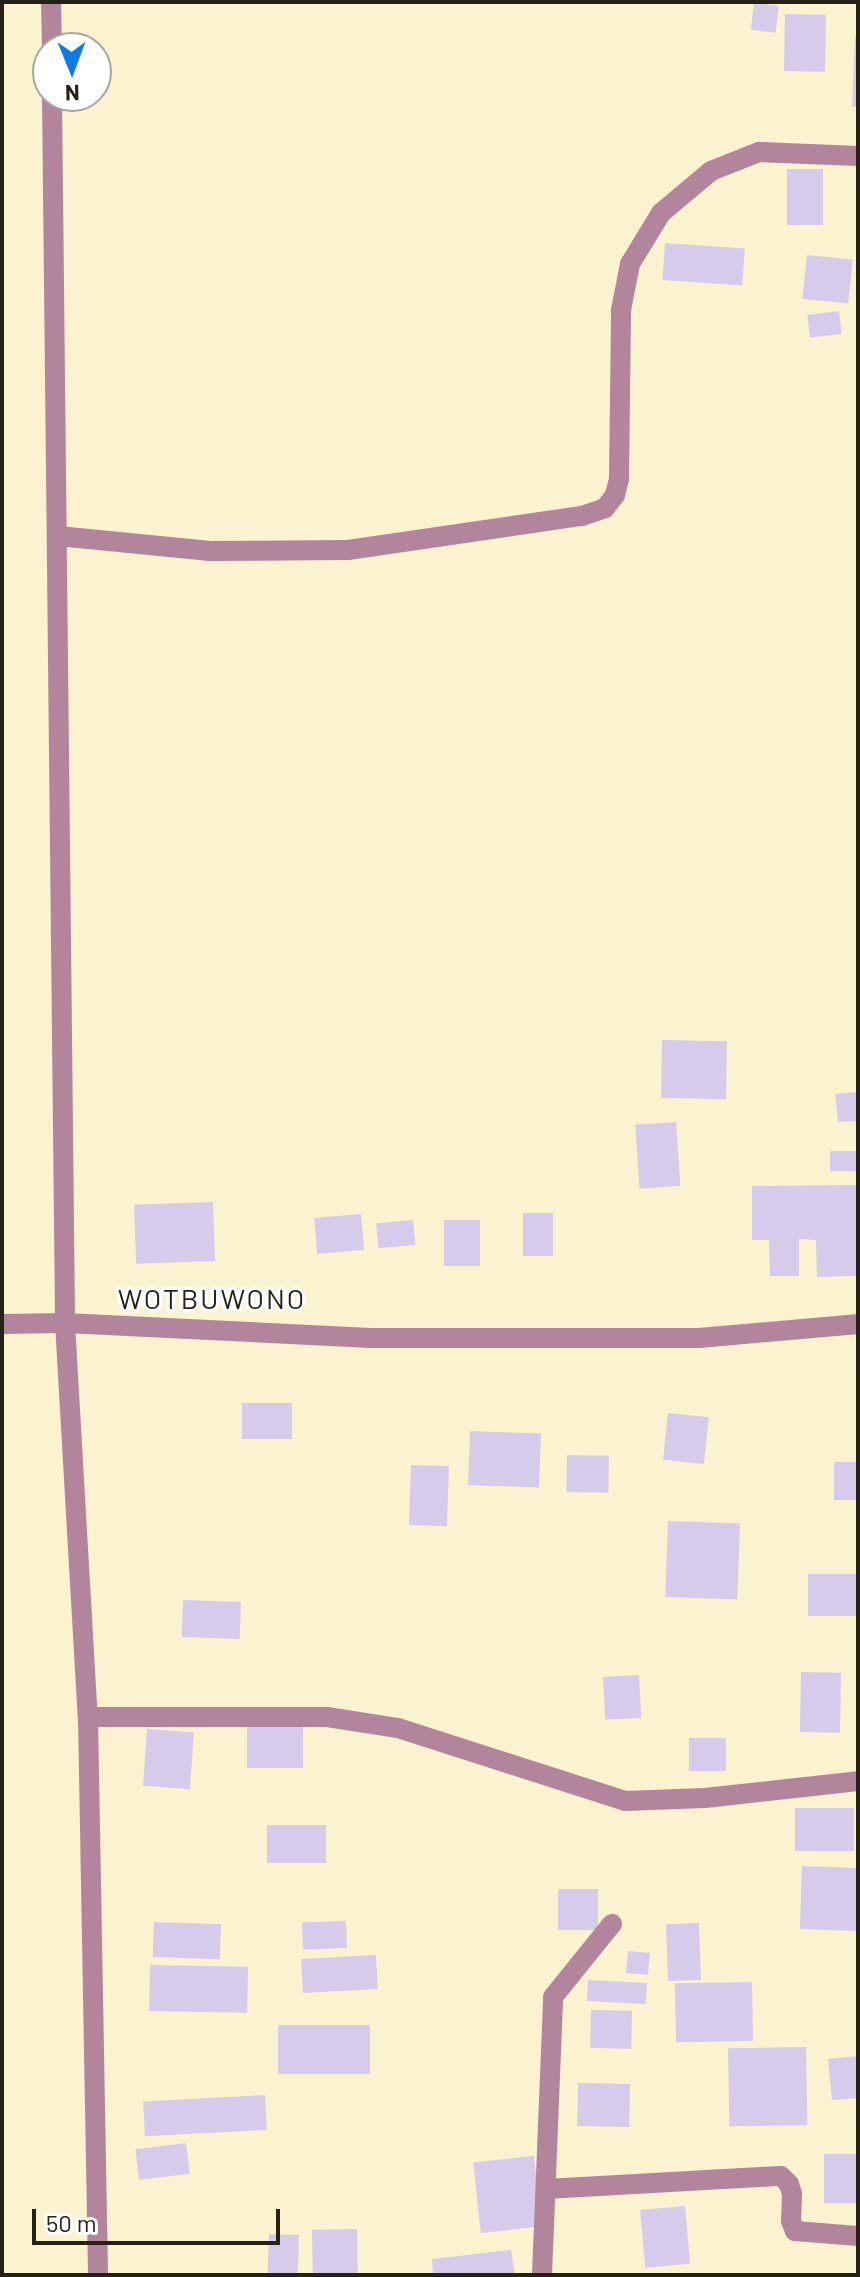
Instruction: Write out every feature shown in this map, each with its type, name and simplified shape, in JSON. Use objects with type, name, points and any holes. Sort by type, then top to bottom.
[{"type":"street","points":[[51,2],[52,32]]},
{"type":"street","points":[[52,112],[65,1323],[88,1717],[98,2275]]},
{"type":"street","points":[[58,536],[210,551],[348,550],[582,516],[605,508],[615,495],[619,479],[621,310],[630,264],[661,213],[711,171],[759,152],[858,156]]},
{"type":"street","points":[[2,1324],[65,1323],[371,1338],[699,1338],[858,1324]]},
{"type":"street","points":[[88,1717],[327,1717],[398,1728],[625,1801],[705,1798],[858,1781]]},
{"type":"street","points":[[542,2275],[553,1997],[612,1924]]},
{"type":"street","points":[[546,2189],[781,2176],[789,2184],[792,2194],[791,2221],[795,2231],[858,2236]]},
{"type":"building","points":[[754,3],[779,6],[776,33],[751,30]]},
{"type":"building","points":[[785,14],[826,15],[825,72],[784,71]]},
{"type":"building","points":[[855,37],[858,37],[858,107],[852,107]]},
{"type":"building","points":[[787,169],[823,169],[823,225],[787,225]]},
{"type":"building","points":[[665,243],[745,249],[742,285],[662,280]]},
{"type":"building","points":[[807,255],[853,260],[848,304],[802,299]]},
{"type":"building","points":[[839,311],[842,334],[810,338],[807,315]]},
{"type":"building","points":[[662,1040],[727,1041],[726,1099],[661,1098]]},
{"type":"building","points":[[858,1092],[858,1121],[838,1122],[835,1094]]},
{"type":"building","points":[[676,1122],[680,1186],[640,1189],[635,1125]]},
{"type":"building","points":[[830,1151],[858,1151],[858,1171],[830,1171]]},
{"type":"building","points":[[858,1185],[856,1276],[817,1277],[816,1240],[799,1239],[799,1276],[770,1276],[769,1240],[752,1240],[752,1186]]},
{"type":"building","points":[[213,1202],[215,1261],[136,1264],[134,1205]]},
{"type":"building","points":[[523,1213],[553,1213],[553,1256],[523,1256]]},
{"type":"building","points":[[361,1214],[364,1250],[317,1254],[314,1218]]},
{"type":"building","points":[[413,1220],[415,1245],[378,1248],[376,1223]]},
{"type":"building","points":[[444,1220],[480,1220],[480,1266],[444,1266]]},
{"type":"building","points":[[242,1403],[292,1403],[292,1439],[242,1439]]},
{"type":"building","points":[[668,1413],[709,1417],[704,1464],[663,1460]]},
{"type":"building","points":[[470,1431],[541,1433],[539,1487],[468,1485]]},
{"type":"building","points":[[567,1455],[609,1456],[608,1493],[566,1492]]},
{"type":"building","points":[[834,1462],[858,1462],[858,1500],[834,1500]]},
{"type":"building","points":[[411,1465],[449,1466],[447,1526],[409,1525]]},
{"type":"building","points":[[668,1521],[740,1524],[737,1599],[665,1597]]},
{"type":"building","points":[[808,1574],[858,1574],[858,1616],[808,1616]]},
{"type":"building","points":[[183,1600],[241,1602],[240,1639],[182,1637]]},
{"type":"building","points":[[801,1672],[841,1673],[840,1733],[800,1732]]},
{"type":"building","points":[[639,1675],[641,1718],[605,1720],[603,1677]]},
{"type":"building","points":[[247,1723],[303,1723],[303,1768],[247,1768]]},
{"type":"building","points":[[147,1729],[194,1732],[190,1789],[143,1786]]},
{"type":"building","points":[[689,1738],[726,1738],[726,1771],[689,1771]]},
{"type":"building","points":[[795,1808],[854,1808],[854,1851],[795,1851]]},
{"type":"building","points":[[267,1825],[326,1825],[326,1863],[267,1863]]},
{"type":"building","points":[[802,1866],[858,1868],[856,1931],[800,1929]]},
{"type":"building","points":[[558,1889],[598,1889],[598,1930],[558,1930]]},
{"type":"building","points":[[346,1921],[347,1948],[303,1950],[302,1923]]},
{"type":"building","points":[[154,1922],[221,1924],[220,1959],[153,1957]]},
{"type":"building","points":[[699,1923],[701,1980],[668,1981],[666,1924]]},
{"type":"building","points":[[628,1951],[650,1953],[648,1975],[626,1973]]},
{"type":"building","points":[[376,1955],[378,1989],[303,1993],[301,1959]]},
{"type":"building","points":[[150,1965],[248,1967],[247,2013],[149,2011]]},
{"type":"building","points":[[588,1980],[647,1983],[646,2004],[587,2001]]},
{"type":"building","points":[[752,1982],[753,2041],[676,2042],[675,1983]]},
{"type":"building","points":[[591,2010],[632,2011],[631,2049],[590,2048]]},
{"type":"building","points":[[278,2025],[370,2025],[370,2074],[278,2074]]},
{"type":"building","points":[[806,2047],[807,2125],[729,2126],[728,2048]]},
{"type":"building","points":[[858,2056],[858,2098],[832,2100],[828,2059]]},
{"type":"building","points":[[578,2083],[630,2084],[629,2127],[577,2126]]},
{"type":"building","points":[[265,2095],[267,2130],[145,2136],[143,2101]]},
{"type":"building","points":[[186,2143],[190,2174],[139,2180],[135,2149]]},
{"type":"building","points":[[824,2154],[858,2154],[858,2203],[824,2203]]},
{"type":"building","points":[[534,2156],[541,2227],[481,2233],[473,2162]]},
{"type":"building","points":[[685,2206],[690,2264],[645,2268],[640,2210]]},
{"type":"building","points":[[357,2229],[358,2275],[313,2275],[312,2230]]},
{"type":"building","points":[[269,2234],[299,2235],[298,2275],[268,2275]]},
{"type":"building","points":[[511,2250],[515,2275],[433,2275],[432,2259]]},
{"type":"district","name":"WOTBUWONO","points":[[212,1298]]}]
